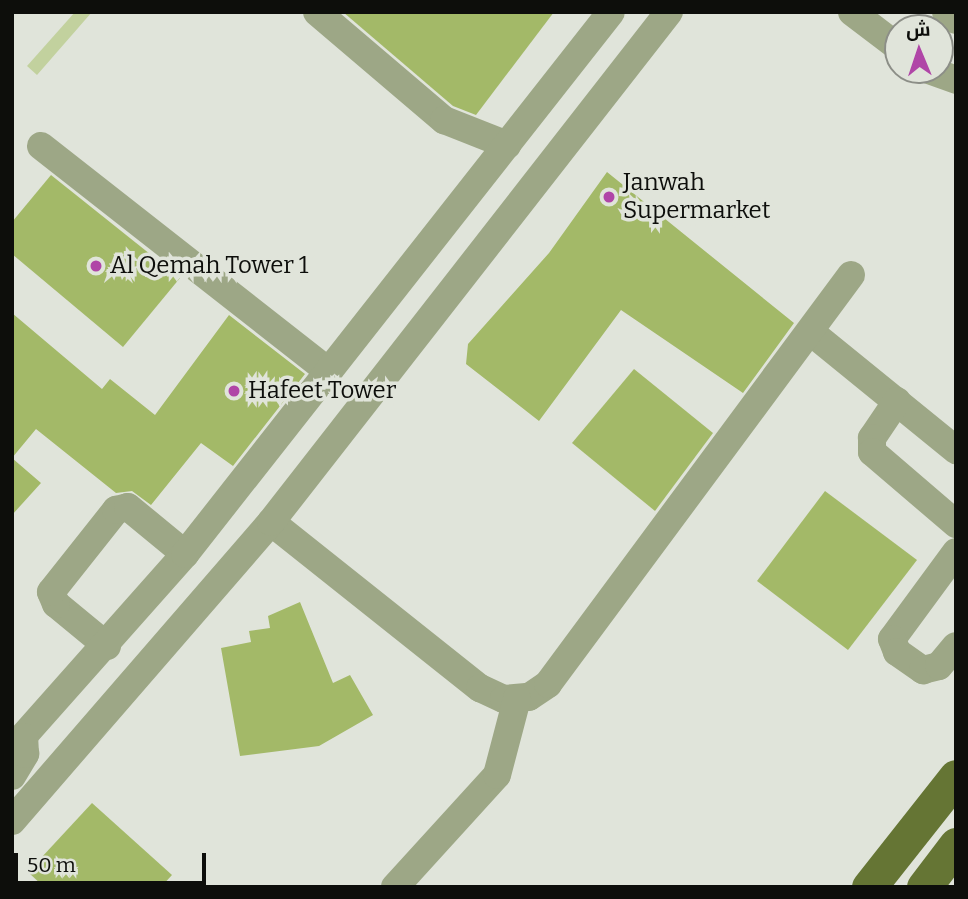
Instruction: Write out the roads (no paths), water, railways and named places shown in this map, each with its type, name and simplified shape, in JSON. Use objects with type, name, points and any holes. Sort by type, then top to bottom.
[{"type":"main road","points":[[869,887],[956,777]]},
{"type":"main road","points":[[924,887],[956,845]]},
{"type":"street","points":[[317,12],[444,120],[507,145]]},
{"type":"street","points":[[12,776],[25,754],[18,743],[107,646],[185,554],[611,12]]},
{"type":"street","points":[[12,821],[271,522],[669,12]]},
{"type":"street","points":[[852,12],[884,36]]},
{"type":"street","points":[[946,12],[956,20]]},
{"type":"street","points":[[41,146],[328,372]]},
{"type":"street","points":[[271,522],[480,688],[517,699],[548,684],[813,332],[851,275]]},
{"type":"street","points":[[813,332],[956,450]]},
{"type":"street","points":[[897,401],[872,438],[872,452],[956,524]]},
{"type":"street","points":[[107,646],[51,596],[116,510],[128,508],[185,554]]},
{"type":"street","points":[[956,552],[892,639],[897,652],[923,670],[939,666],[956,646]]},
{"type":"street","points":[[395,887],[497,775],[517,699]]},
{"type":"place","name":"Janwah Supermarket","points":[[609,197]]},
{"type":"place","name":"Al Qemah Tower 1","points":[[96,266]]},
{"type":"place","name":"Hafeet Tower","points":[[234,391]]}]
